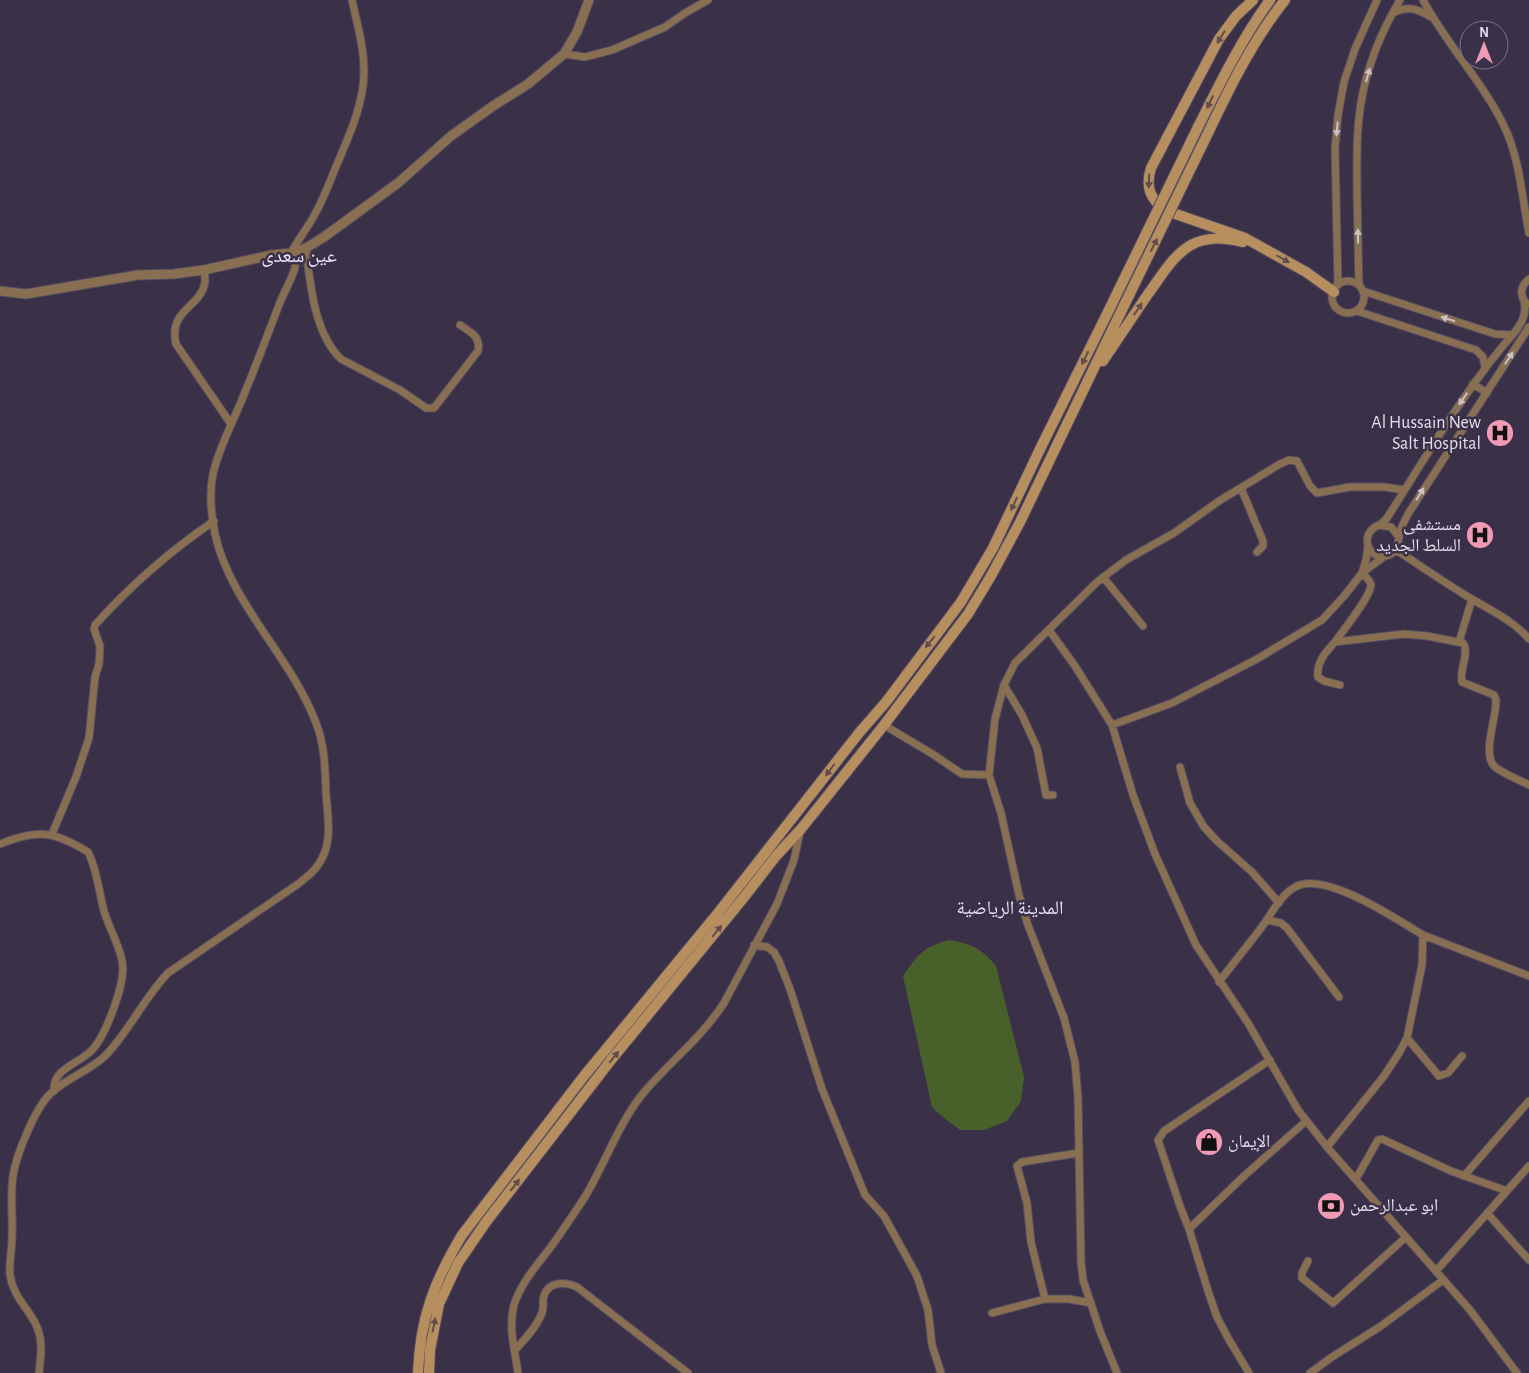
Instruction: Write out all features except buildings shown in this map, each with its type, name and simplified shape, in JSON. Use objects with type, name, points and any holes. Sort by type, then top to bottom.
[{"type":"main road","points":[[1253,0],[1236,16],[1219,40],[1154,162],[1148,181],[1150,194],[1154,201],[1167,211],[1234,233],[1336,289]]},
{"type":"main road","points":[[418,1373],[422,1331],[428,1305],[443,1269],[462,1236],[584,1076],[718,913],[859,733],[886,702],[961,602],[993,548],[1231,60],[1270,0]]},
{"type":"main road","points":[[428,1373],[431,1343],[439,1304],[458,1264],[470,1246],[611,1060],[884,725],[962,624],[979,598],[1020,522],[1208,131],[1254,44],[1285,0]]},
{"type":"main road","points":[[1081,393],[1169,265],[1183,251],[1200,241],[1219,238],[1256,244]]},
{"type":"street","points":[[39,1373],[41,1354],[40,1334],[34,1321],[14,1292],[10,1273],[13,1175],[26,1134],[40,1108],[54,1091],[90,1068],[106,1055],[159,982],[168,973],[298,884],[315,869],[327,849],[328,823],[325,768],[321,738],[316,723],[296,683],[245,602],[232,577],[219,547],[211,505],[213,475],[219,453],[295,268],[291,253],[315,215],[347,140],[360,102],[364,62],[352,0]]},
{"type":"street","points":[[0,291],[26,294],[138,275],[174,274],[204,270],[252,258],[291,253],[306,248],[398,183],[451,136],[528,84],[564,54],[577,32],[590,0]]},
{"type":"street","points":[[564,54],[585,57],[612,50],[665,27],[708,0]]},
{"type":"street","points":[[1377,0],[1355,49],[1344,82],[1335,148],[1336,289],[1333,303],[1341,311],[1352,313],[1357,311],[1363,304],[1357,149],[1359,118],[1369,70],[1379,41],[1400,0]]},
{"type":"street","points":[[1423,0],[1432,17],[1495,109],[1504,126],[1517,165],[1529,234]]},
{"type":"street","points":[[1392,13],[1404,8],[1410,8],[1432,17]]},
{"type":"street","points":[[306,248],[317,312],[328,343],[334,352],[341,358],[400,390],[426,408],[434,408],[478,351],[479,345],[475,336],[460,325]]},
{"type":"street","points":[[204,270],[205,281],[203,288],[179,318],[174,336],[176,344],[231,424]]},
{"type":"street","points":[[1362,573],[1366,560],[1368,535],[1374,527],[1387,518],[1473,384],[1512,335],[1524,316],[1527,304],[1521,292],[1524,283],[1529,278]]},
{"type":"street","points":[[1336,289],[1348,282],[1495,334],[1512,335]]},
{"type":"street","points":[[1357,311],[1476,350],[1483,357],[1485,367]]},
{"type":"street","points":[[1112,725],[1172,703],[1257,659],[1315,624],[1332,610],[1362,573],[1385,556],[1393,553],[1396,550],[1408,514],[1528,329]]},
{"type":"street","points":[[1473,384],[1487,393]]},
{"type":"street","points":[[1117,1373],[1091,1303],[1081,1261],[1078,1098],[1075,1062],[1069,1034],[1028,924],[1019,894],[1001,813],[989,775],[995,720],[1004,685],[1019,657],[1103,577],[1126,560],[1174,533],[1219,501],[1280,464],[1292,460],[1300,464],[1310,486],[1317,492],[1350,486],[1377,486],[1404,490]]},
{"type":"street","points":[[1241,488],[1263,541],[1262,546],[1257,552]]},
{"type":"street","points":[[52,834],[76,777],[89,738],[100,646],[94,626],[136,582],[197,532],[214,521]]},
{"type":"street","points":[[1379,525],[1392,527],[1399,537]]},
{"type":"street","points":[[1368,546],[1374,554],[1385,556]]},
{"type":"street","points":[[1396,550],[1472,599],[1512,622],[1529,639]]},
{"type":"street","points":[[1340,684],[1324,681],[1317,673],[1322,659],[1357,611],[1371,588],[1370,581],[1362,573]]},
{"type":"street","points":[[1103,577],[1143,626]]},
{"type":"street","points":[[1459,642],[1472,599]]},
{"type":"street","points":[[1049,630],[1076,666],[1112,725],[1133,795],[1161,869],[1196,945],[1248,1023],[1306,1121],[1470,1310],[1517,1373]]},
{"type":"street","points":[[1335,642],[1404,634],[1463,643],[1466,648],[1461,676],[1462,682],[1494,695],[1496,700],[1490,743],[1491,761],[1498,768],[1529,785]]},
{"type":"street","points":[[1004,685],[1022,715],[1037,748],[1046,795],[1053,796]]},
{"type":"street","points":[[884,725],[962,774],[989,775]]},
{"type":"street","points":[[1180,767],[1190,803],[1204,827],[1252,872],[1279,903]]},
{"type":"street","points":[[518,1373],[511,1325],[512,1315],[514,1304],[528,1277],[556,1241],[584,1198],[626,1119],[644,1093],[715,1017],[777,904],[788,879],[801,829]]},
{"type":"street","points":[[0,844],[33,834],[52,834],[88,852],[93,864],[105,914],[122,958],[124,969],[116,1003],[95,1047],[79,1061],[59,1074],[53,1084],[54,1091]]},
{"type":"street","points":[[1219,982],[1279,903],[1291,890],[1303,884],[1325,885],[1338,889],[1371,905],[1423,935],[1529,976]]},
{"type":"street","points":[[1267,920],[1281,923],[1286,928],[1339,997]]},
{"type":"street","points":[[1327,1147],[1384,1076],[1407,1038],[1422,965],[1423,935]]},
{"type":"street","points":[[754,945],[767,946],[774,952],[779,961],[790,989],[822,1089],[865,1195],[884,1216],[917,1276],[928,1310],[932,1345],[941,1373]]},
{"type":"street","points":[[1407,1038],[1439,1076],[1448,1074],[1462,1056]]},
{"type":"street","points":[[1249,1373],[1217,1317],[1190,1229],[1158,1144],[1159,1136],[1164,1131],[1270,1060]]},
{"type":"street","points":[[1464,1176],[1529,1102]]},
{"type":"street","points":[[1190,1229],[1244,1176],[1306,1121]]},
{"type":"street","points":[[1356,1179],[1378,1140],[1382,1139],[1464,1176],[1507,1191]]},
{"type":"street","points":[[1045,1299],[1031,1242],[1029,1211],[1017,1166],[1022,1162],[1078,1153]]},
{"type":"street","points":[[1436,1271],[1529,1166]]},
{"type":"street","points":[[1487,1213],[1529,1260]]},
{"type":"street","points":[[1308,1261],[1302,1273],[1302,1278],[1333,1303],[1406,1237]]},
{"type":"street","points":[[1310,1373],[1381,1326],[1443,1280]]},
{"type":"street","points":[[515,1350],[542,1314],[543,1298],[547,1290],[554,1285],[565,1282],[577,1287],[688,1373]]},
{"type":"street","points":[[992,1313],[1045,1299],[1068,1299],[1091,1303]]},
{"type":"green space","points":[[949,940],[976,948],[996,966],[1024,1077],[1021,1101],[1007,1121],[984,1130],[960,1130],[932,1107],[903,976],[922,952],[933,945]]},
{"type":"place","name":"Al Hussain New Salt Hospital","points":[[1500,433]]},
{"type":"place","name":"مستشفى السلط الجديد","points":[[1480,535]]},
{"type":"place","name":"الإيمان","points":[[1209,1142]]},
{"type":"place","name":"ابو عبدالرحمن","points":[[1331,1206]]},
{"type":"district","name":"عين سعدى","points":[[299,256]]},
{"type":"district","name":"المدينة الرياضية","points":[[1010,908]]}]
